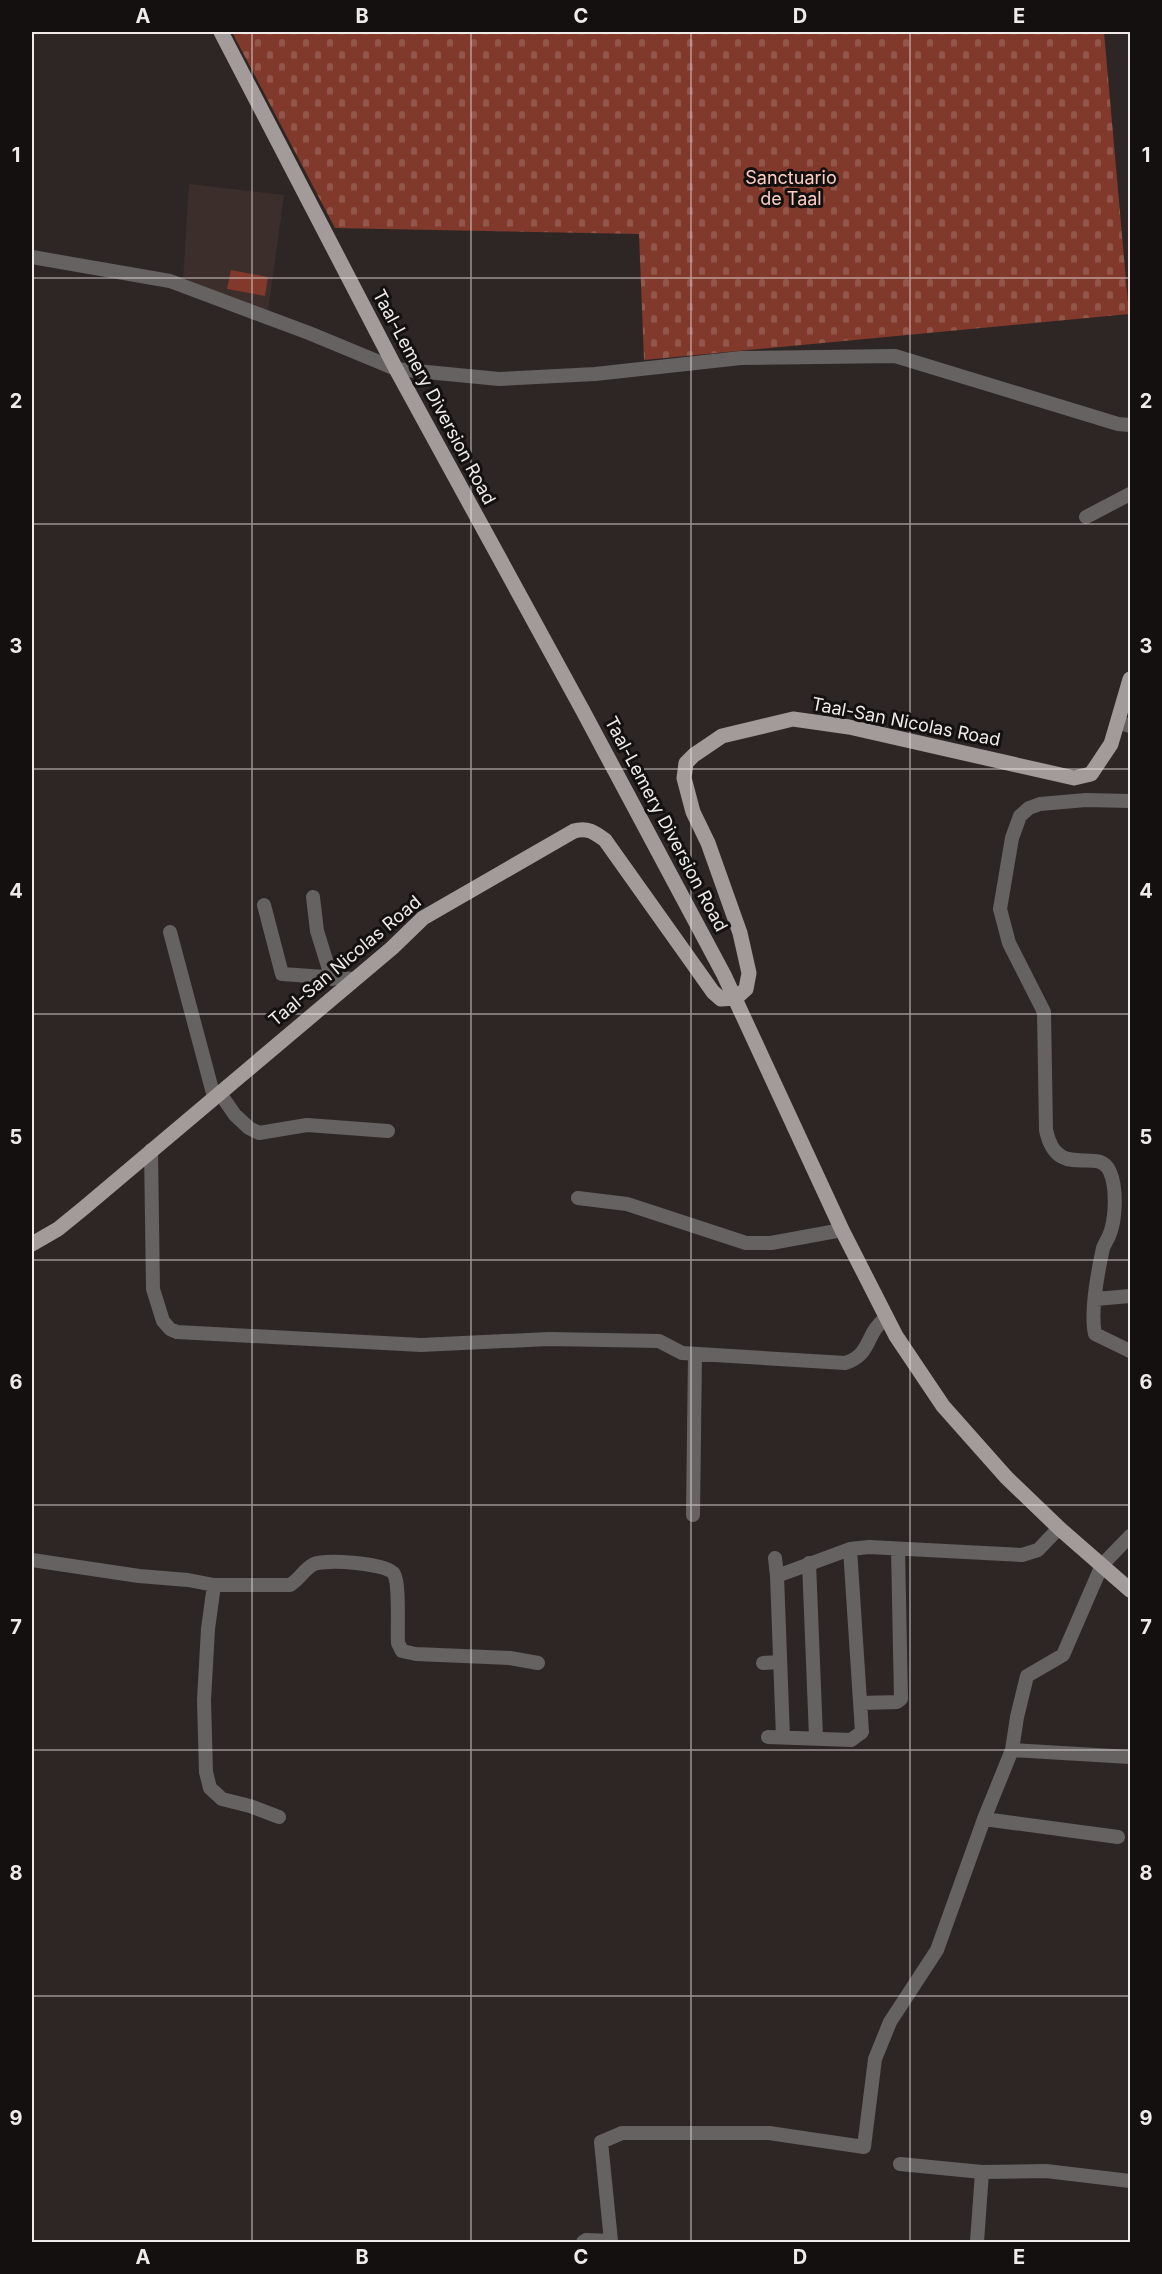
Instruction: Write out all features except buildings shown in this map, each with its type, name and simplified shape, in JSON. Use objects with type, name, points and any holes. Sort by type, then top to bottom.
[{"type":"main road","name":"Taal-Lemery Diversion Road","points":[[221,32],[396,369],[628,794],[736,998],[842,1230],[905,1352],[943,1406],[1006,1477],[1059,1528],[1131,1590]]},
{"type":"main road","name":"Taal-San Nicolas Road","points":[[32,1244],[58,1229],[423,918],[561,836],[582,828],[590,830],[605,840],[713,992],[721,999],[736,998],[746,989],[749,973],[736,922],[708,843],[693,812],[684,778],[686,763],[694,754],[722,736],[793,719],[849,727],[1074,778],[1091,774],[1124,724],[1131,679]]},
{"type":"street","points":[[32,257],[171,281],[309,333],[396,369],[499,379],[595,374],[741,358],[895,356],[1118,424],[1131,425]]},
{"type":"street","points":[[1086,517],[1131,494]]},
{"type":"street","points":[[1131,801],[1086,800],[1040,804],[1029,808],[1020,816],[1012,838],[1001,896],[1002,921],[1009,943],[1044,1012],[1046,1130],[1049,1146],[1064,1159],[1098,1161],[1106,1165],[1110,1172],[1115,1199],[1110,1234],[1104,1245],[1096,1299],[1093,1324],[1095,1335],[1131,1351]]},
{"type":"street","points":[[313,897],[317,931],[332,979]]},
{"type":"street","points":[[264,905],[282,974],[354,979]]},
{"type":"street","points":[[170,932],[216,1095],[249,1128],[259,1133],[307,1125],[388,1131]]},
{"type":"street","points":[[151,1150],[153,1289],[163,1322],[177,1332],[421,1345],[549,1339],[659,1341],[674,1350],[695,1354],[845,1363],[856,1360],[861,1355],[876,1326],[886,1318]]},
{"type":"street","points":[[578,1198],[627,1204],[746,1243],[771,1243],[842,1230]]},
{"type":"street","points":[[1096,1299],[1131,1296]]},
{"type":"street","points":[[693,1515],[695,1354]]},
{"type":"street","points":[[777,1576],[850,1549],[869,1547],[1022,1555],[1038,1550],[1059,1528]]},
{"type":"street","points":[[583,2242],[586,2240],[611,2241],[601,2142],[622,2133],[770,2133],[864,2147],[875,2059],[890,2022],[938,1950],[984,1819],[1012,1750],[1027,1676],[1063,1655],[1102,1565],[1131,1536]]},
{"type":"street","points":[[775,1558],[780,1662],[776,1737],[851,1740],[860,1735],[862,1727],[850,1549]]},
{"type":"street","points":[[861,1703],[897,1702],[901,1699],[898,1549]]},
{"type":"street","points":[[32,1560],[214,1585],[290,1585],[298,1580],[304,1570],[321,1562],[379,1566],[389,1569],[396,1580],[398,1643],[402,1651],[416,1654],[510,1658],[538,1663]]},
{"type":"street","points":[[809,1563],[816,1737]]},
{"type":"street","points":[[214,1585],[208,1629],[204,1700],[207,1772],[210,1788],[222,1799],[279,1817]]},
{"type":"street","points":[[763,1663],[780,1662]]},
{"type":"street","points":[[1012,1750],[1131,1757]]},
{"type":"street","points":[[984,1819],[1118,1837]]},
{"type":"street","points":[[900,2164],[982,2172],[1046,2171],[1131,2181]]},
{"type":"street","points":[[977,2242],[982,2172]]},
{"type":"shaded area","points":[[189,184],[284,195],[268,312],[183,280]]},
{"type":"green space","name":"Sanctuario de Taal","points":[[232,32],[1104,32],[1129,314],[644,360],[639,234],[335,228]]},
{"type":"green space","points":[[231,270],[268,277],[265,296],[227,289]]}]
